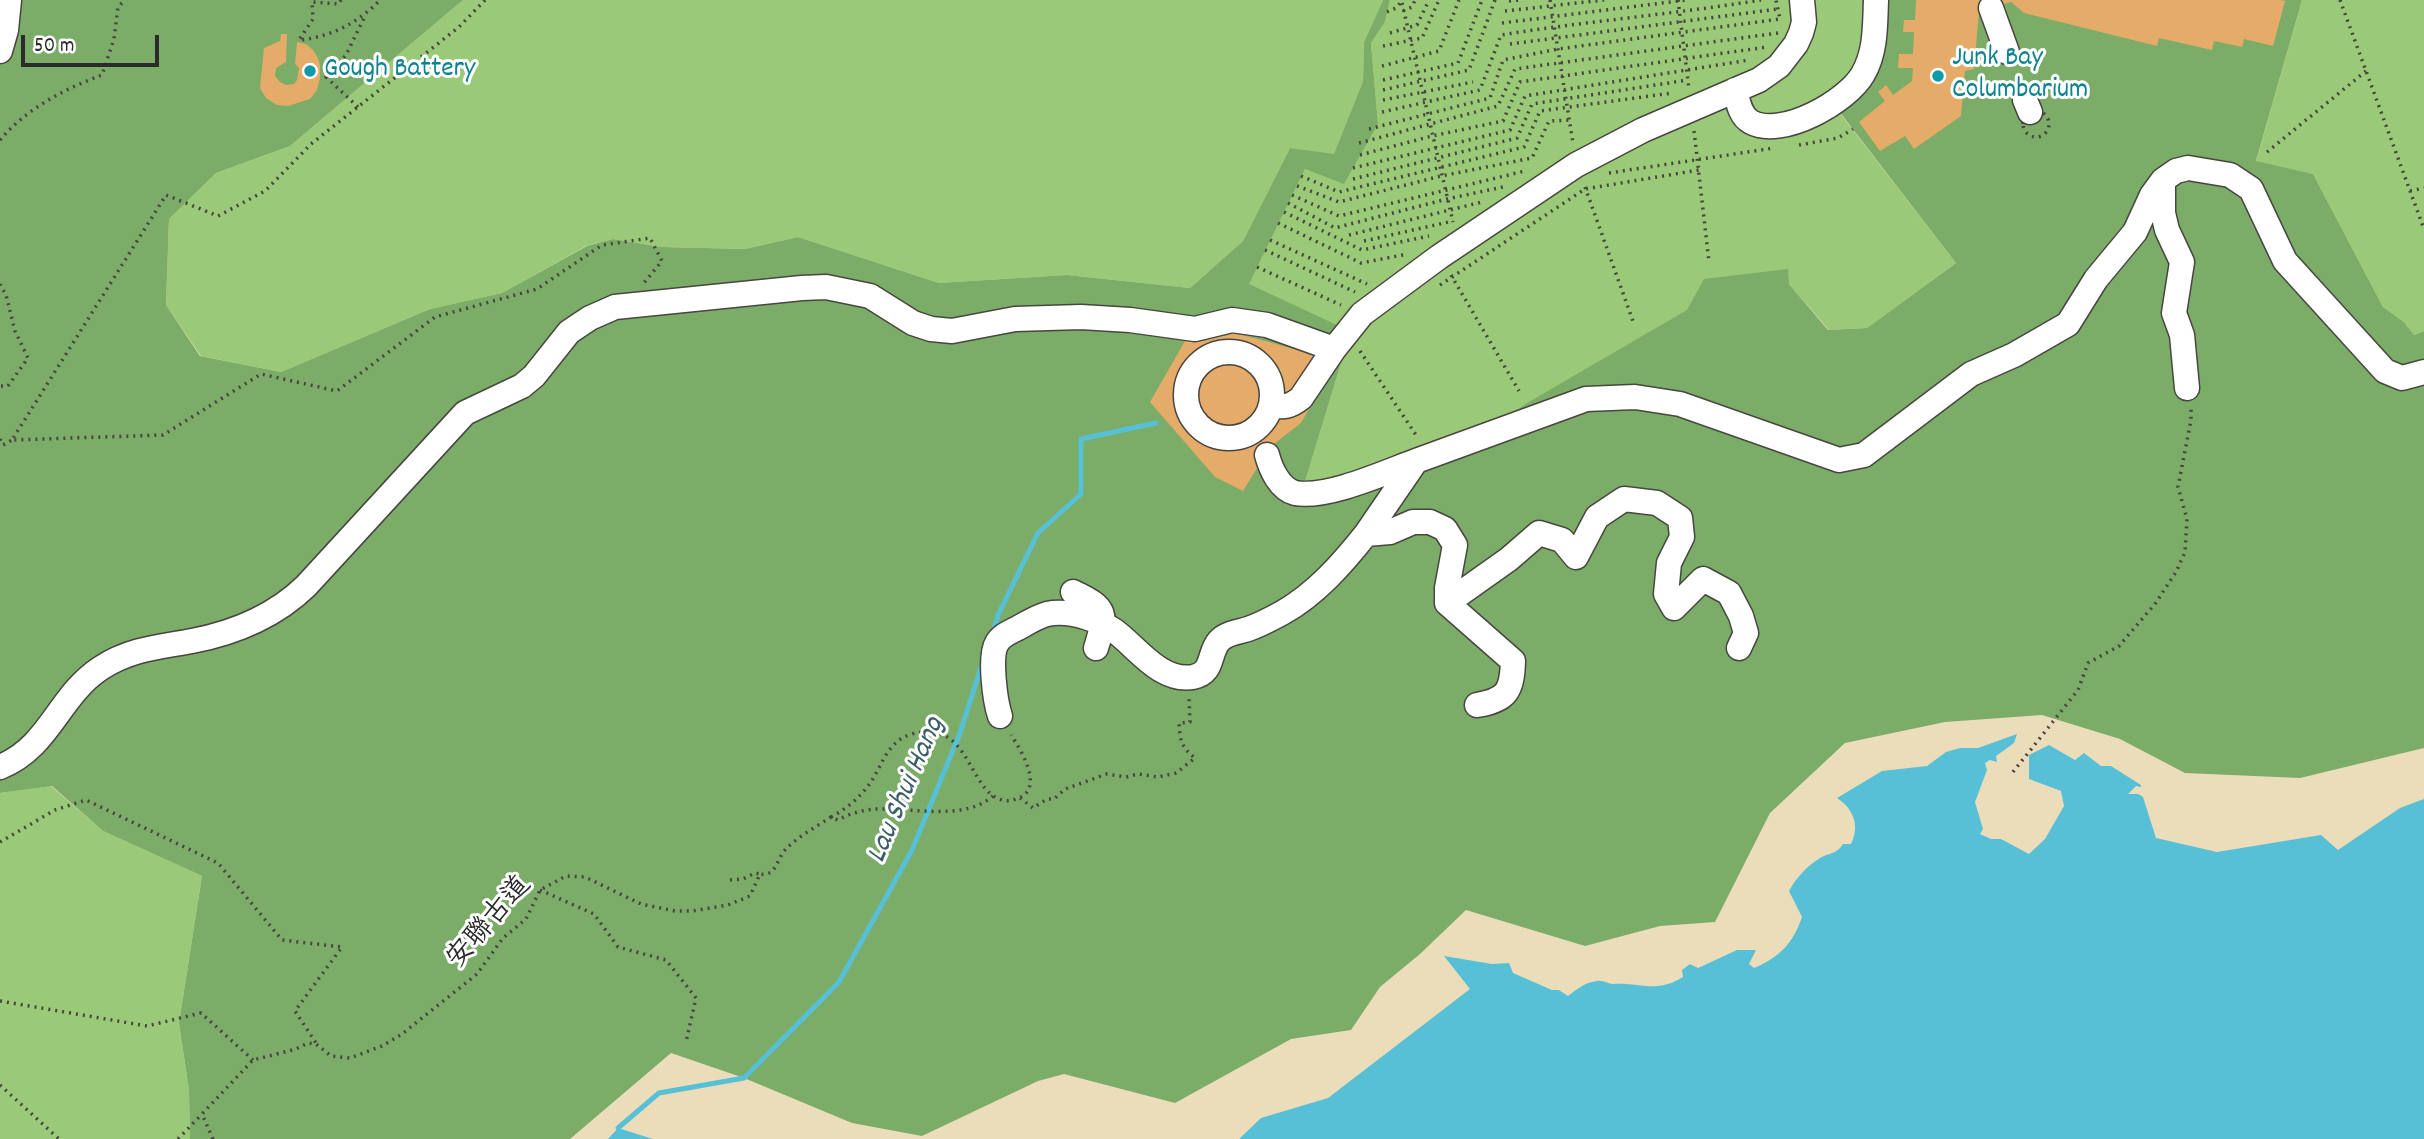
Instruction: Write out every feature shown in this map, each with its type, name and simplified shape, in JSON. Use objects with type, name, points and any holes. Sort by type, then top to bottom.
[{"type":"street","points":[[0,51],[6,30],[9,0]]},
{"type":"street","points":[[1271,405],[1292,405],[1301,398],[1334,349],[1375,303],[1576,165],[1684,100],[1735,90],[1759,80],[1779,66],[1796,44],[1804,22],[1802,0]]},
{"type":"street","points":[[1735,90],[1741,111],[1751,122],[1759,125],[1774,125],[1800,119],[1827,108],[1847,94],[1867,65],[1873,42],[1876,0]]},
{"type":"street","points":[[1991,8],[2007,51]]},
{"type":"street","points":[[1267,456],[1277,479],[1293,492],[1314,493],[1362,481],[1420,454],[1586,399],[1635,397],[1680,404],[1839,460],[1864,455],[1971,374],[2014,355],[2068,324],[2096,279],[2135,232],[2152,195],[2163,180],[2176,171],[2188,168],[2230,175],[2242,181],[2257,199],[2285,261],[2385,370],[2402,378],[2424,372]]},
{"type":"street","points":[[2163,180],[2163,213],[2167,230],[2182,262],[2174,313],[2182,335],[2189,396]]},
{"type":"street","points":[[0,767],[34,746],[72,694],[92,675],[112,662],[145,648],[225,632],[268,614],[289,601],[306,586],[465,413],[522,386],[534,376],[569,332],[605,311],[639,304],[826,287],[870,296],[913,323],[941,330],[963,329],[1015,319],[1130,320],[1195,329],[1232,320],[1267,325],[1334,349]]},
{"type":"street","points":[[1000,716],[996,704],[993,653],[997,642],[1004,635],[1045,614],[1070,614],[1103,624],[1157,668],[1191,677],[1203,673],[1211,663],[1218,642],[1228,635],[1249,629],[1284,612],[1342,564],[1366,534],[1420,454]]},
{"type":"street","points":[[1447,603],[1509,559],[1539,533],[1562,540],[1576,557],[1597,517],[1624,499],[1657,503],[1680,518],[1682,537],[1669,563],[1666,594],[1674,608],[1703,579],[1728,593],[1741,616],[1746,633],[1739,648]]},
{"type":"street","points":[[1366,534],[1390,532],[1413,522],[1430,522],[1445,529],[1455,545],[1447,603],[1513,661],[1512,684],[1496,702],[1477,705]]},
{"type":"street","points":[[1073,592],[1095,604],[1102,612],[1103,624],[1096,648]]},
{"type":"path","points":[[0,140],[10,128],[46,102],[73,86],[102,75],[114,39],[118,7],[125,0]]},
{"type":"path","points":[[341,0],[339,4],[312,2],[313,19],[299,40],[319,38],[340,29],[366,14],[380,0]]},
{"type":"path","points":[[12,440],[166,195],[218,216],[265,191],[311,144],[459,27],[485,0]]},
{"type":"path","points":[[1403,11],[1412,7],[1415,0]]},
{"type":"path","points":[[1390,33],[1417,25],[1429,0]]},
{"type":"path","points":[[1383,46],[1422,38],[1439,0]]},
{"type":"path","points":[[1382,66],[1439,51],[1459,0]]},
{"type":"path","points":[[1382,80],[1458,63],[1482,0]]},
{"type":"path","points":[[1383,90],[1469,70],[1494,0]]},
{"type":"path","points":[[1509,1],[1520,0]]},
{"type":"path","points":[[1550,0],[1576,165],[1634,324]]},
{"type":"path","points":[[1505,11],[1604,0]]},
{"type":"path","points":[[1678,0],[1688,80],[1684,100],[1698,160],[1709,262]]},
{"type":"path","points":[[1502,23],[1686,0]]},
{"type":"path","points":[[1382,112],[1480,90],[1501,35],[1761,0]]},
{"type":"path","points":[[1369,129],[1490,98],[1503,60],[1780,19],[1776,0]]},
{"type":"path","points":[[2340,0],[2424,229]]},
{"type":"path","points":[[1403,2],[1449,209],[1449,251],[1430,292]]},
{"type":"path","points":[[1387,12],[1403,2]]},
{"type":"path","points":[[1510,44],[1777,9]]},
{"type":"path","points":[[358,107],[326,77],[346,55],[366,14]]},
{"type":"path","points":[[1359,143],[1498,106],[1515,69],[1790,31]]},
{"type":"path","points":[[1360,155],[1503,121],[1520,82],[1767,47]]},
{"type":"path","points":[[1353,168],[1510,130],[1525,96],[1754,59]]},
{"type":"path","points":[[2267,152],[2366,71]]},
{"type":"path","points":[[1353,178],[1517,138],[1532,104],[1688,80]]},
{"type":"path","points":[[1383,100],[1473,82]]},
{"type":"path","points":[[1301,176],[1339,192],[1524,147],[1540,111],[1684,100]]},
{"type":"path","points":[[1297,186],[1339,202],[1441,176],[1532,158],[1549,121],[1569,120]]},
{"type":"path","points":[[1787,146],[1838,138],[1853,129]]},
{"type":"path","points":[[1607,174],[1774,148]]},
{"type":"path","points":[[1278,223],[1361,263],[1403,254],[1449,251],[1585,189],[1699,170]]},
{"type":"path","points":[[1292,195],[1339,216],[1525,171]]},
{"type":"path","points":[[1288,203],[1335,228],[1513,185]]},
{"type":"path","points":[[2410,191],[2424,188]]},
{"type":"path","points":[[1349,235],[1482,202]]},
{"type":"path","points":[[1284,212],[1362,250],[1432,236],[1449,251],[1519,391]]},
{"type":"path","points":[[0,439],[3,445],[12,440],[163,435],[261,374],[337,391],[435,317],[537,289],[602,245],[650,238],[662,261],[642,285]]},
{"type":"path","points":[[1270,240],[1375,303]]},
{"type":"path","points":[[1364,241],[1449,251]]},
{"type":"path","points":[[1265,250],[1375,303]]},
{"type":"path","points":[[1257,267],[1375,303]]},
{"type":"path","points":[[0,284],[6,295],[15,331],[29,358],[8,386],[0,386]]},
{"type":"path","points":[[1359,348],[1420,454]]},
{"type":"path","points":[[2012,772],[2078,690],[2088,663],[2119,646],[2155,604],[2181,562],[2185,552],[2187,519],[2178,487],[2191,420],[2189,396]]},
{"type":"path","points":[[1020,798],[1033,808],[1047,799],[1054,799],[1066,789],[1107,774],[1158,777],[1176,773],[1186,767],[1195,758],[1184,750],[1180,741],[1179,723],[1190,723],[1191,677]]},
{"type":"path","points":[[831,817],[853,802],[868,786],[887,752],[898,741],[911,734],[931,733],[947,738],[963,751],[985,788],[993,796],[1003,800],[1020,798],[1027,791],[1030,772],[1000,716]]},
{"type":"path","name":"安聯古道","points":[[253,1060],[296,1049],[307,1043],[318,1046],[331,1056],[351,1058],[402,1034],[477,974],[503,938],[526,919],[540,890],[566,876],[585,877],[641,904],[676,911],[728,905],[750,896],[760,874],[771,873],[787,848],[831,817],[838,820],[849,814],[879,809],[960,810],[985,803],[993,796]]},
{"type":"path","points":[[0,842],[55,810],[86,800],[218,863],[282,940],[342,947],[296,1011],[318,1046]]},
{"type":"path","points":[[730,880],[743,880],[755,873],[760,874]]},
{"type":"path","points":[[540,890],[594,914],[618,947],[666,960],[696,998],[686,1042]]},
{"type":"path","points":[[0,1001],[147,1026],[201,1013],[253,1060],[178,1139]]},
{"type":"path","points":[[0,1084],[59,1139]]},
{"type":"path","points":[[202,1114],[214,1139]]},
{"type":"green space","points":[[0,0],[463,0],[290,146],[216,173],[169,219],[166,305],[200,356],[281,372],[430,309],[502,293],[587,246],[613,239],[661,247],[745,249],[798,237],[939,283],[1067,275],[1190,288],[1243,241],[1290,148],[1334,154],[1363,81],[1364,42],[1383,0],[1390,0],[1385,22],[1371,43],[1378,124],[1344,184],[1305,169],[1249,284],[1339,326],[1345,350],[1300,498],[1448,459],[1527,403],[1687,310],[1704,279],[1788,269],[1789,284],[1828,330],[1867,328],[1956,263],[1835,106],[1866,75],[1877,0],[2302,0],[2256,161],[2313,174],[2383,307],[2404,322],[2414,335],[2424,331],[2424,748],[2300,778],[2185,773],[2120,739],[2042,715],[1945,722],[1845,743],[1770,813],[1715,922],[1660,926],[1585,946],[1466,910],[1380,987],[1351,1030],[1291,1039],[1175,1103],[1064,1074],[1038,1081],[922,1136],[852,1123],[744,1078],[671,1053],[570,1139],[190,1139],[189,1090],[179,1023],[202,876],[103,831],[52,786],[0,793]]},
{"type":"green space","points":[[463,0],[1383,0],[1364,42],[1363,81],[1334,155],[1290,148],[1243,241],[1190,288],[1067,275],[939,283],[798,237],[745,249],[661,247],[613,239],[586,246],[502,293],[430,309],[281,372],[201,356],[166,305],[169,219],[216,173],[290,146]]},
{"type":"green space","points":[[1390,0],[1877,0],[1876,21],[1835,107],[1956,263],[1867,328],[1829,330],[1789,284],[1688,310],[1528,403],[1448,459],[1300,498],[1345,350],[1248,285],[1305,169],[1344,183],[1378,124],[1371,43],[1385,22]]},
{"type":"green space","points":[[2302,0],[2424,0],[2424,331],[2414,335],[2404,322],[2383,307],[2313,174],[2256,162]]},
{"type":"green space","points":[[51,786],[103,831],[202,876],[179,1023],[189,1090],[190,1139],[0,1139],[0,793]]},
{"type":"water","points":[[2017,734],[2014,743],[1996,756],[1997,762],[1990,760],[1985,763],[1987,770],[1975,802],[1983,829],[1980,834],[1991,839],[2001,839],[2029,854],[2045,839],[2064,806],[2061,791],[2029,779],[2029,755],[2049,745],[2075,760],[2084,753],[2101,766],[2111,766],[2141,785],[2128,794],[2143,797],[2156,838],[2217,852],[2321,835],[2338,850],[2400,808],[2424,799],[2424,1139],[1239,1139],[1261,1118],[1328,1098],[1470,989],[1444,956],[1492,964],[1509,963],[1513,973],[1568,996],[1585,984],[1597,981],[1611,984],[1664,985],[1683,977],[1682,970],[1690,964],[1698,968],[1737,950],[1756,950],[1749,964],[1754,968],[1763,964],[1784,948],[1802,917],[1789,891],[1795,882],[1815,861],[1835,852],[1843,844],[1851,844],[1855,831],[1854,818],[1848,807],[1837,798],[1882,771],[1927,766],[1946,752],[1960,748],[1978,748]]},
{"type":"water","points":[[618,1128],[653,1139],[608,1139]]},
{"type":"building","name":"Junk Bay Columbarium","points":[[1916,0],[2285,1],[2273,46],[2244,39],[2242,47],[2214,41],[2212,50],[2159,38],[2157,46],[2024,13],[2011,2],[1979,11],[1974,69],[1965,71],[1961,116],[1914,149],[1905,136],[1880,151],[1859,122],[1885,101],[1878,92],[1886,85],[1893,95],[1912,81],[1913,68],[1898,68],[1899,54],[1913,54],[1914,32],[1903,32],[1904,20],[1915,20]]},
{"type":"building","name":"Gough Battery","points":[[281,34],[287,34],[286,62],[276,68],[275,76],[280,82],[286,85],[294,84],[297,80],[297,42],[306,44],[313,50],[320,66],[317,90],[310,99],[288,106],[277,105],[266,98],[260,88],[264,48],[280,41]]},
{"type":"building","points":[[1235,333],[1309,353],[1335,363],[1301,423],[1270,447],[1243,491],[1215,477],[1150,402],[1185,341],[1204,341]]},
{"type":"waterway","name":"Lau Shui Hang","points":[[993,632],[998,615],[1038,533],[1081,494],[1081,439],[1156,423]]},
{"type":"waterway","name":"Lau Shui Hang","points":[[618,1128],[659,1093],[744,1078],[839,982],[912,850],[960,733],[982,664]]},
{"type":"place","name":"Gough Battery","points":[[310,71]]},
{"type":"place","name":"Junk Bay Columbarium","points":[[1938,76]]}]
